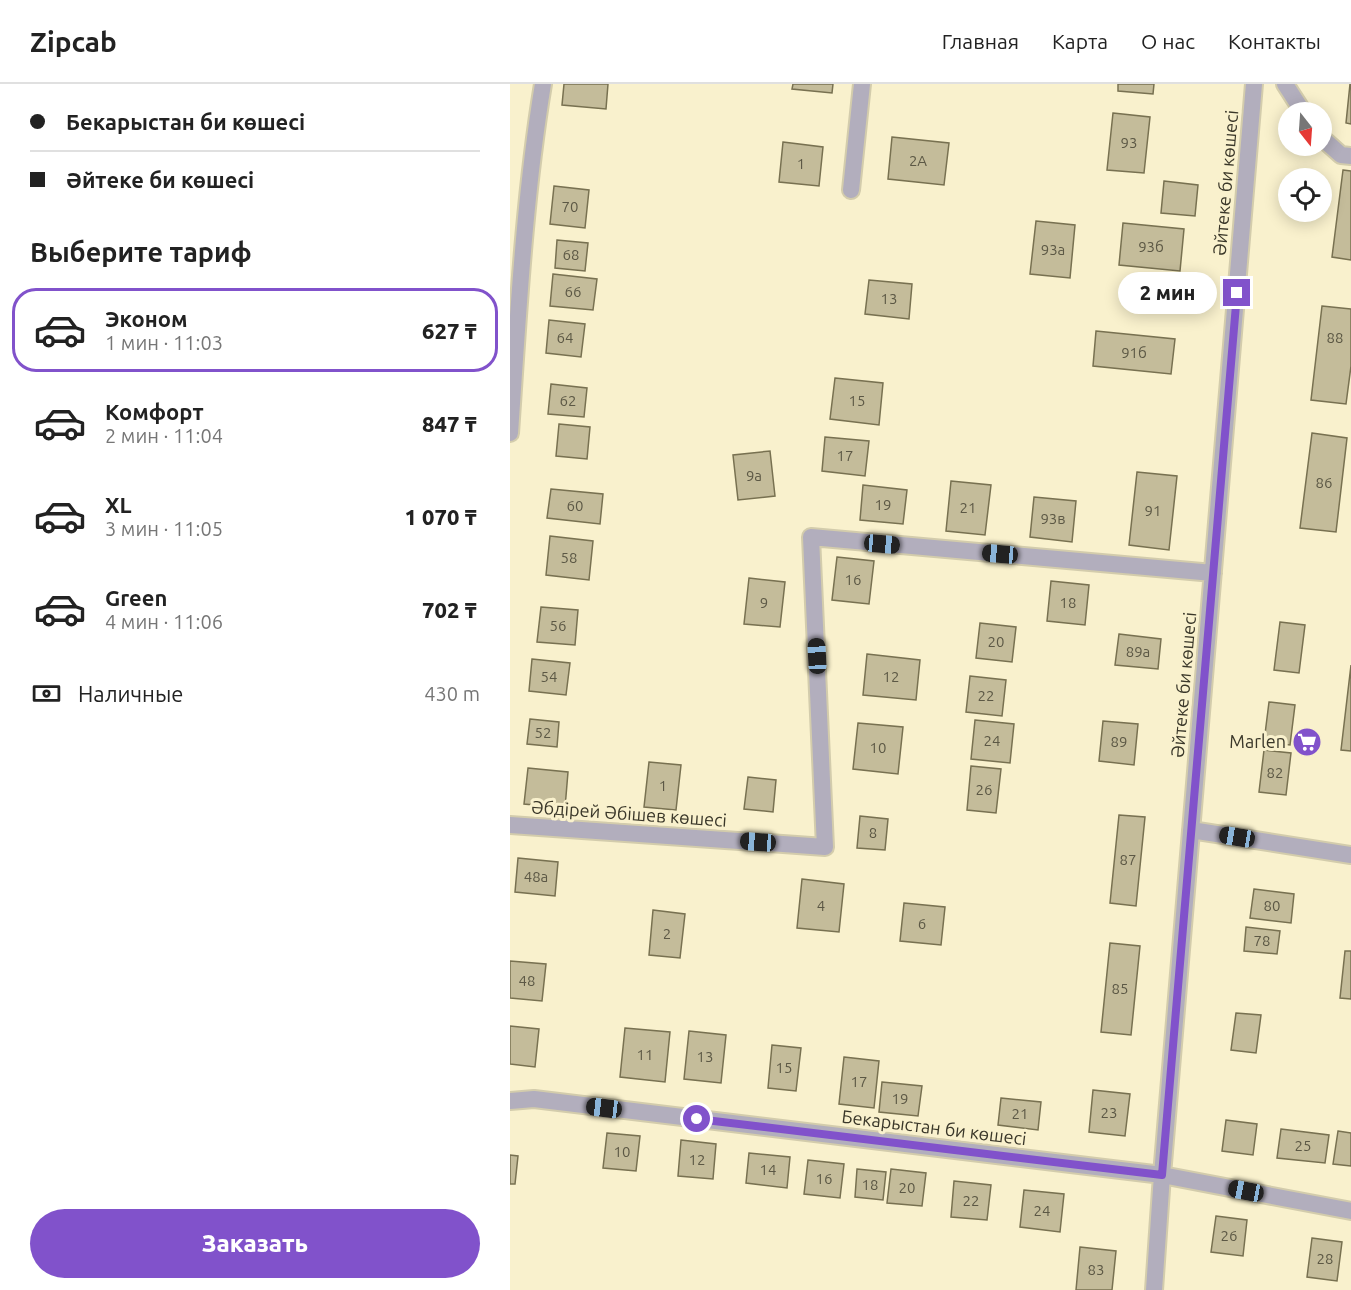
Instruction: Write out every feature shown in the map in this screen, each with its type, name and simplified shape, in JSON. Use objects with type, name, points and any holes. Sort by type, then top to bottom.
[{"type":"street","points":[[510,433],[522,267],[543,84]]},
{"type":"street","points":[[851,190],[862,84]]},
{"type":"street","name":"Әйтеке би көшесі","points":[[1154,1290],[1254,84]]},
{"type":"street","points":[[1285,84],[1297,102]]},
{"type":"street","points":[[1332,147],[1341,155],[1351,156]]},
{"type":"street","name":"Әбдірей Әбішев көшесі","points":[[510,825],[825,847],[811,537],[1213,573]]},
{"type":"street","points":[[1191,830],[1351,855]]},
{"type":"street","name":"Бекарыстан би көшесі","points":[[510,1101],[546,1101],[1162,1175],[1351,1211]]},
{"type":"building","points":[[564,84],[608,84],[606,109],[562,105]]},
{"type":"building","points":[[793,84],[833,84],[832,93],[792,89]]},
{"type":"building","points":[[1118,84],[1154,84],[1153,94],[1118,91]]},
{"type":"building","points":[[1351,84],[1351,124],[1346,123]]},
{"type":"building","points":[[1113,113],[1150,117],[1144,173],[1107,170]]},
{"type":"building","points":[[892,137],[949,143],[944,185],[888,179]]},
{"type":"building","points":[[783,142],[823,147],[819,186],[779,182]]},
{"type":"building","points":[[1343,170],[1351,171],[1351,260],[1332,257]]},
{"type":"building","points":[[1164,181],[1198,185],[1195,216],[1161,213]]},
{"type":"building","points":[[554,186],[589,190],[585,228],[550,224]]},
{"type":"building","points":[[1036,221],[1075,225],[1070,278],[1030,274]]},
{"type":"building","points":[[1123,223],[1184,229],[1180,271],[1119,265]]},
{"type":"building","points":[[557,240],[588,243],[585,271],[555,268]]},
{"type":"building","points":[[553,274],[597,279],[593,310],[550,306]]},
{"type":"building","points":[[869,280],[912,284],[909,319],[865,314]]},
{"type":"building","points":[[1322,306],[1351,309],[1351,366],[1346,404],[1311,400]]},
{"type":"building","points":[[549,320],[585,324],[581,357],[546,353]]},
{"type":"building","points":[[1096,331],[1175,339],[1171,374],[1093,366]]},
{"type":"building","points":[[835,378],[883,383],[879,425],[830,419]]},
{"type":"building","points":[[551,384],[587,388],[584,417],[548,414]]},
{"type":"building","points":[[559,424],[590,427],[587,459],[556,456]]},
{"type":"building","points":[[1312,433],[1347,438],[1336,532],[1300,528]]},
{"type":"building","points":[[825,437],[869,441],[865,476],[822,471]]},
{"type":"building","points":[[770,451],[775,496],[738,500],[733,455]]},
{"type":"building","points":[[1137,472],[1177,476],[1169,550],[1129,545]]},
{"type":"building","points":[[951,481],[991,485],[985,535],[946,531]]},
{"type":"building","points":[[863,485],[907,490],[903,524],[860,520]]},
{"type":"building","points":[[551,489],[603,494],[600,524],[547,518]]},
{"type":"building","points":[[1034,497],[1076,501],[1072,542],[1030,537]]},
{"type":"building","points":[[550,536],[593,541],[589,580],[546,575]]},
{"type":"building","points":[[837,557],[874,561],[869,604],[832,600]]},
{"type":"building","points":[[749,578],[785,582],[780,627],[744,624]]},
{"type":"building","points":[[1051,581],[1089,585],[1085,625],[1047,621]]},
{"type":"building","points":[[541,607],[578,610],[575,645],[537,642]]},
{"type":"building","points":[[1280,622],[1305,625],[1299,673],[1274,670]]},
{"type":"building","points":[[980,623],[1016,627],[1012,662],[976,658]]},
{"type":"building","points":[[1119,634],[1161,639],[1158,669],[1115,665]]},
{"type":"building","points":[[867,654],[920,660],[916,700],[863,695]]},
{"type":"building","points":[[532,659],[570,663],[566,695],[529,691]]},
{"type":"building","points":[[1351,665],[1351,751],[1341,750]]},
{"type":"building","points":[[970,676],[1006,680],[1002,716],[966,712]]},
{"type":"building","points":[[1269,702],[1295,705],[1290,745],[1264,742]]},
{"type":"building","points":[[530,719],[559,722],[557,747],[527,744]]},
{"type":"building","points":[[975,720],[1014,724],[1010,763],[971,759]]},
{"type":"building","points":[[1103,721],[1138,724],[1134,765],[1099,761]]},
{"type":"building","points":[[858,723],[903,727],[898,774],[853,769]]},
{"type":"building","points":[[1264,750],[1291,753],[1286,795],[1259,792]]},
{"type":"building","points":[[649,762],[681,765],[676,810],[644,807]]},
{"type":"building","points":[[971,766],[1001,769],[996,813],[967,810]]},
{"type":"building","points":[[528,768],[568,772],[565,808],[524,804]]},
{"type":"building","points":[[748,777],[776,780],[773,812],[744,809]]},
{"type":"building","points":[[1119,815],[1145,817],[1136,906],[1110,903]]},
{"type":"building","points":[[860,816],[888,819],[885,850],[857,848]]},
{"type":"building","points":[[518,858],[558,862],[555,896],[515,892]]},
{"type":"building","points":[[802,879],[844,884],[839,932],[797,928]]},
{"type":"building","points":[[1254,889],[1294,894],[1291,923],[1250,918]]},
{"type":"building","points":[[904,903],[945,907],[941,945],[900,941]]},
{"type":"building","points":[[653,910],[685,914],[680,958],[649,955]]},
{"type":"building","points":[[1246,927],[1280,931],[1277,954],[1244,951]]},
{"type":"building","points":[[1110,943],[1140,946],[1131,1035],[1101,1032]]},
{"type":"building","points":[[1345,951],[1351,951],[1351,999],[1340,998]]},
{"type":"building","points":[[510,961],[546,964],[542,1001],[510,998]]},
{"type":"building","points":[[1236,1013],[1261,1015],[1256,1053],[1231,1050]]},
{"type":"building","points":[[510,1026],[539,1029],[535,1067],[510,1064]]},
{"type":"building","points":[[625,1028],[670,1032],[665,1082],[620,1077]]},
{"type":"building","points":[[689,1031],[726,1035],[721,1083],[684,1079]]},
{"type":"building","points":[[772,1045],[801,1048],[796,1091],[768,1088]]},
{"type":"building","points":[[844,1057],[879,1061],[874,1108],[839,1104]]},
{"type":"building","points":[[882,1082],[922,1086],[918,1116],[879,1112]]},
{"type":"building","points":[[1093,1090],[1130,1094],[1125,1136],[1089,1132]]},
{"type":"building","points":[[1001,1098],[1041,1102],[1038,1130],[998,1125]]},
{"type":"building","points":[[1226,1120],[1257,1124],[1253,1155],[1222,1151]]},
{"type":"building","points":[[1281,1129],[1329,1135],[1325,1163],[1277,1158]]},
{"type":"building","points":[[1338,1131],[1351,1133],[1351,1166],[1333,1164]]},
{"type":"building","points":[[607,1133],[640,1136],[636,1171],[603,1168]]},
{"type":"building","points":[[681,1140],[716,1144],[713,1179],[678,1176]]},
{"type":"building","points":[[749,1153],[790,1157],[787,1188],[746,1183]]},
{"type":"building","points":[[510,1155],[518,1156],[515,1184],[510,1184]]},
{"type":"building","points":[[808,1160],[844,1164],[840,1198],[804,1194]]},
{"type":"building","points":[[857,1169],[886,1172],[883,1200],[855,1197]]},
{"type":"building","points":[[891,1169],[926,1173],[922,1206],[887,1203]]},
{"type":"building","points":[[954,1181],[991,1185],[987,1220],[951,1217]]},
{"type":"building","points":[[1024,1190],[1064,1194],[1060,1232],[1020,1227]]},
{"type":"building","points":[[1216,1216],[1247,1220],[1243,1256],[1211,1252]]},
{"type":"building","points":[[1312,1238],[1342,1242],[1337,1281],[1307,1277]]},
{"type":"building","points":[[1080,1247],[1116,1251],[1112,1290],[1076,1290]]},
{"type":"place","name":"Marlen","points":[[1307,742]]},
{"type":"route","points":[[697,1119],[1162,1175],[1237,293]]}]
